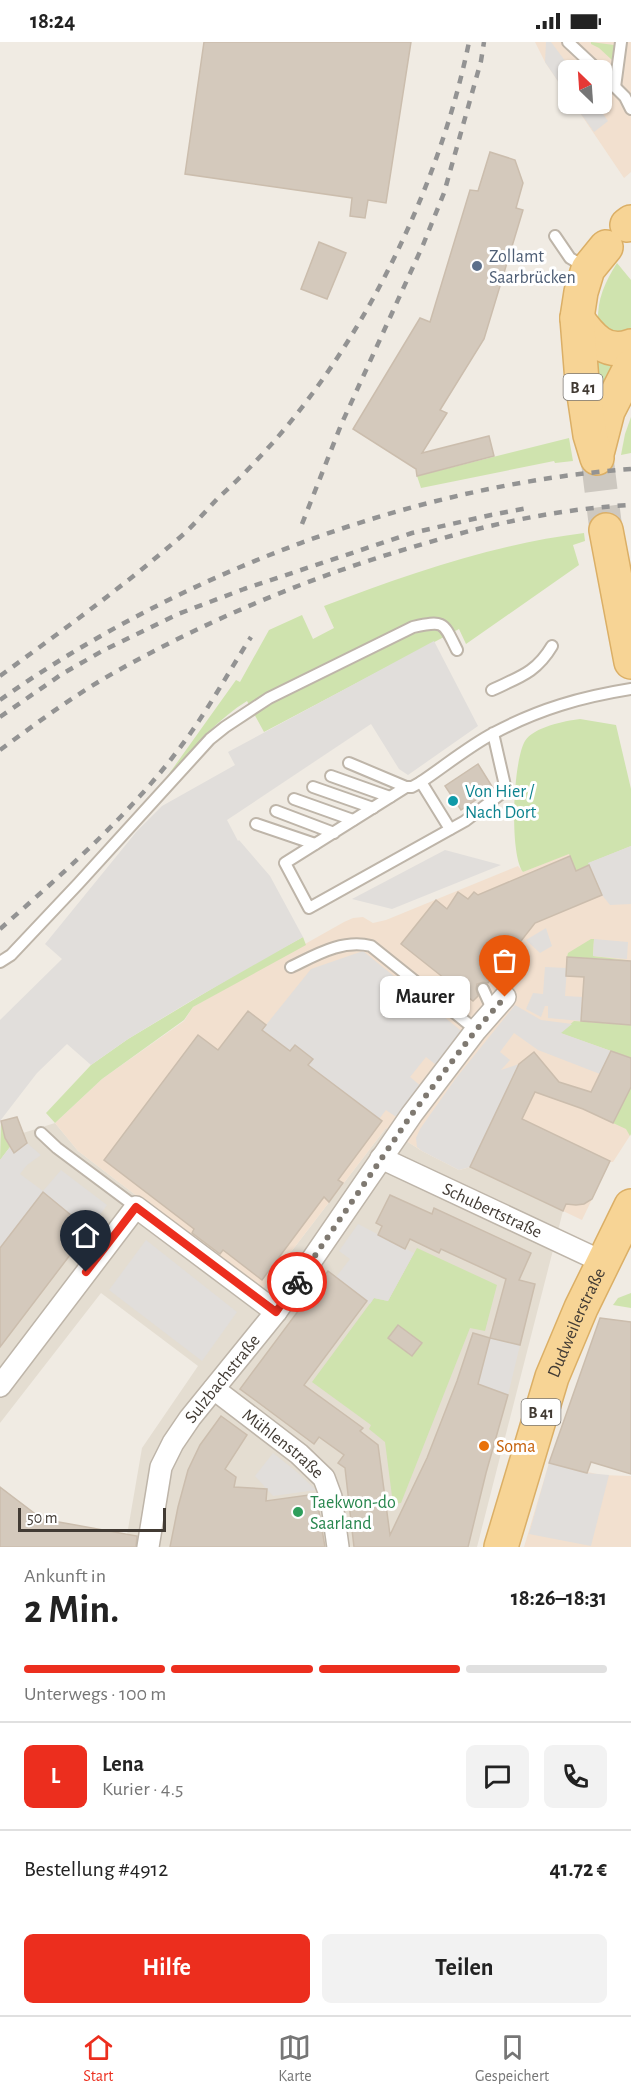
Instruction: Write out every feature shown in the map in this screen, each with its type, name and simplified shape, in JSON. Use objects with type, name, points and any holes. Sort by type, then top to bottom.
[{"type":"main road","name":"B 41","points":[[613,241],[580,292],[577,318],[578,349],[590,435],[597,456],[608,411],[631,366]]},
{"type":"main road","points":[[577,318],[587,334],[605,347],[622,350],[631,346]]},
{"type":"main road","points":[[606,530],[631,662]]},
{"type":"main road","name":"Dudweilerstraße","points":[[501,1547],[552,1377],[603,1262],[631,1206]]},
{"type":"street","name":"Sulzbachstraße","points":[[148,1547],[161,1467],[173,1443],[190,1418],[276,1312],[412,1114],[476,1030],[499,1004]]},
{"type":"street","name":"Schubertstraße","points":[[381,1158],[603,1262]]},
{"type":"street","points":[[0,1386],[136,1207],[276,1312]]},
{"type":"street","name":"Mühlenstraße","points":[[214,1389],[299,1454],[324,1478],[331,1497],[338,1547]]},
{"type":"lane","points":[[568,42],[587,60]]},
{"type":"lane","points":[[615,87],[621,42]]},
{"type":"lane","points":[[612,84],[628,95],[631,109]]},
{"type":"lane","points":[[555,236],[570,258],[613,241]]},
{"type":"lane","points":[[0,962],[11,955],[78,884],[210,739],[245,713],[413,627],[438,623],[446,627],[457,650]]},
{"type":"lane","points":[[492,690],[531,672],[540,664],[552,646]]},
{"type":"lane","points":[[349,763],[406,787],[412,787],[493,733],[553,706],[631,689]]},
{"type":"lane","points":[[406,787],[285,863],[309,908],[465,821],[506,789],[493,733]]},
{"type":"lane","points":[[331,776],[390,797]]},
{"type":"lane","points":[[421,782],[450,829]]},
{"type":"lane","points":[[313,787],[373,808]]},
{"type":"lane","points":[[294,799],[353,820]]},
{"type":"lane","points":[[276,812],[334,833]]},
{"type":"lane","points":[[256,824],[315,844]]},
{"type":"lane","points":[[291,966],[334,947],[352,944],[370,946],[476,1030]]},
{"type":"lane","points":[[483,989],[499,1004]]},
{"type":"lane","points":[[41,1132],[52,1144],[136,1207]]},
{"type":"shaded area","points":[[535,42],[631,42],[631,172],[624,178],[581,114],[612,114],[612,60],[558,60],[558,81]]},
{"type":"shaded area","points":[[546,42],[551,42],[564,60],[558,60],[558,81],[545,62]]},
{"type":"shaded area","points":[[581,114],[603,114],[608,121],[594,132]]},
{"type":"shaded area","points":[[434,641],[478,726],[408,775],[399,769],[371,724],[227,820],[238,841],[270,876],[303,937],[189,1002],[128,1039],[91,1065],[67,1044],[37,1073],[0,1121],[0,1020],[62,959],[45,944],[137,831],[162,806],[235,765],[228,752]]},
{"type":"shaded area","points":[[631,828],[631,1134],[613,1162],[610,1162],[582,1220],[471,1167],[459,1170],[422,1151],[386,1128],[261,1291],[78,1151],[55,1123],[102,1079],[184,1021],[193,1007],[344,922],[363,917],[373,923],[386,920],[518,866],[523,872]]},
{"type":"shaded area","points":[[631,846],[631,904],[610,905],[602,895],[588,863]]},
{"type":"shaded area","points":[[445,850],[501,865],[392,909],[352,899]]},
{"type":"shaded area","points":[[546,928],[552,946],[540,953],[526,940]]},
{"type":"shaded area","points":[[594,939],[628,942],[627,959],[593,956]]},
{"type":"shaded area","points":[[363,951],[470,1038],[444,1071],[426,1057],[410,1077],[428,1092],[405,1123],[386,1110],[379,1119],[262,1030],[311,969]]},
{"type":"shaded area","points":[[545,967],[567,968],[565,996],[582,997],[581,1021],[548,1018],[548,1006],[545,1006],[541,1017],[526,1009],[533,993],[543,994]]},
{"type":"shaded area","points":[[515,1005],[541,1020],[572,1024],[561,1033],[611,1051],[600,1074],[538,1050],[514,1033],[500,1052],[510,1060],[501,1070],[519,1064],[470,1167],[459,1170],[422,1151],[417,1147],[416,1138],[456,1078]]},
{"type":"shaded area","points":[[55,1123],[78,1151],[261,1291],[386,1128],[422,1151],[459,1170],[470,1167],[563,1211],[477,1547],[0,1547],[0,1487],[42,1519],[127,1535],[142,1448],[198,1366],[101,1293],[0,1423],[0,1160],[23,1133]]},
{"type":"shaded area","points":[[27,1143],[41,1155],[27,1165],[20,1174],[43,1191],[61,1170],[107,1205],[89,1230],[43,1192],[0,1248],[0,1160],[10,1147],[15,1153]]},
{"type":"shaded area","points":[[358,1224],[414,1253],[388,1301],[374,1298],[370,1304],[336,1277],[350,1259],[339,1251]]},
{"type":"shaded area","points":[[146,1240],[237,1312],[202,1361],[109,1290]]},
{"type":"shaded area","points":[[490,1338],[520,1345],[508,1395],[478,1386]]},
{"type":"shaded area","points":[[273,1453],[316,1490],[273,1496],[255,1476]]},
{"type":"shaded area","points":[[549,1463],[601,1475],[631,1476],[631,1547],[524,1547]]},
{"type":"shaded area","points":[[549,1463],[587,1473],[609,1475],[591,1546],[529,1534]]},
{"type":"green space","points":[[591,42],[614,45],[612,60],[599,48]]},
{"type":"green space","points":[[617,263],[631,280],[631,331],[618,337],[598,322],[603,291]]},
{"type":"green space","points":[[592,354],[621,362],[599,399]]},
{"type":"green space","points":[[631,417],[631,453],[621,455],[625,434]]},
{"type":"green space","points":[[569,438],[573,461],[555,463],[554,461],[421,488],[417,476]]},
{"type":"green space","points":[[584,533],[585,541],[573,545],[579,565],[466,644],[459,629],[264,732],[247,701],[212,729],[161,785],[236,680],[240,682],[269,630],[302,615],[313,639],[334,628],[324,606],[485,552]]},
{"type":"green space","points":[[580,719],[616,725],[631,789],[631,846],[589,863],[576,871],[569,854],[523,872],[516,847],[514,807],[518,767],[525,741],[542,728]]},
{"type":"green space","points":[[303,937],[306,945],[193,1007],[184,1020],[102,1079],[55,1123],[46,1113],[91,1065],[128,1039]]},
{"type":"green space","points":[[594,939],[593,956],[626,960],[567,957],[568,953]]},
{"type":"green space","points":[[574,1021],[631,1025],[631,1058],[560,1033]]},
{"type":"green space","points":[[631,1087],[630,1136],[626,1129],[613,1123]]},
{"type":"green space","points":[[1,1121],[10,1147],[0,1160]]},
{"type":"green space","points":[[417,1248],[497,1285],[485,1331],[470,1328],[401,1503],[393,1504],[385,1442],[369,1429],[371,1425],[312,1382],[374,1298],[388,1301]]},
{"type":"green space","points":[[631,1293],[631,1308],[613,1305],[618,1298]]},
{"type":"building","points":[[204,42],[411,42],[386,203],[368,200],[365,218],[350,216],[352,198],[185,174]]},
{"type":"building","points":[[490,152],[515,160],[523,183],[516,208],[523,210],[484,339],[440,410],[447,413],[422,453],[489,436],[494,456],[417,476],[416,469],[353,429],[420,318],[430,322],[470,190],[478,191]]},
{"type":"building","points":[[319,242],[346,253],[327,299],[301,289]]},
{"type":"building","points":[[478,764],[493,788],[461,810],[445,786]]},
{"type":"building","points":[[570,856],[576,871],[589,865],[602,895],[535,923],[488,983],[477,984],[478,996],[473,1001],[401,944],[436,900],[447,909],[458,892],[468,899],[474,892],[478,895]]},
{"type":"building","points":[[567,957],[631,961],[631,1025],[581,1021],[584,977],[566,976]]},
{"type":"building","points":[[248,1011],[266,1025],[262,1030],[290,1051],[295,1045],[313,1059],[308,1065],[382,1121],[338,1180],[343,1183],[329,1202],[324,1197],[262,1280],[223,1250],[220,1254],[192,1233],[194,1229],[104,1160],[198,1035],[218,1050]]},
{"type":"building","points":[[611,1051],[631,1058],[631,1087],[613,1123],[583,1109],[535,1092],[522,1119],[610,1161],[592,1199],[584,1204],[566,1204],[563,1211],[470,1167],[519,1064],[534,1052],[559,1082],[591,1092]]},
{"type":"building","points":[[17,1117],[27,1143],[14,1153],[5,1138],[1,1121]]},
{"type":"building","points":[[43,1192],[89,1230],[0,1347],[0,1248]]},
{"type":"building","points":[[390,1195],[432,1214],[434,1208],[531,1253],[519,1280],[535,1284],[520,1345],[490,1338],[506,1279],[441,1249],[439,1253],[410,1239],[405,1249],[378,1235],[382,1226],[376,1223]]},
{"type":"building","points":[[328,1271],[367,1301],[304,1385],[363,1428],[360,1431],[378,1445],[390,1535],[427,1458],[473,1333],[490,1338],[478,1384],[508,1395],[468,1547],[354,1547],[345,1468],[338,1463],[344,1455],[319,1437],[314,1444],[240,1389]]},
{"type":"building","points":[[600,1318],[631,1322],[631,1474],[591,1462],[587,1473],[549,1463]]},
{"type":"building","points":[[398,1325],[422,1343],[412,1356],[388,1338]]},
{"type":"building","points":[[221,1416],[247,1435],[225,1469],[236,1477],[234,1487],[267,1489],[266,1501],[316,1494],[325,1547],[170,1547],[188,1470],[200,1445]]},
{"type":"building","points":[[0,1487],[42,1519],[137,1536],[136,1547],[0,1547]]},
{"type":"tunnel","points":[[597,458],[606,530]]},
{"type":"railway","points":[[0,676],[118,588],[186,532],[242,476],[294,418],[329,370],[390,266],[416,210],[438,154],[456,98],[469,42]]},
{"type":"railway","points":[[302,524],[341,425],[423,245],[444,193],[481,61],[484,42]]},
{"type":"railway","points":[[0,700],[69,655],[143,613],[220,576],[300,543],[382,516],[465,494],[548,478],[631,469]]},
{"type":"railway","points":[[0,750],[72,699],[117,671],[224,617],[299,586],[375,559],[494,525],[575,510],[631,505]]},
{"type":"railway","points":[[0,717],[62,674],[104,650],[178,614],[244,589],[412,533],[528,508]]},
{"type":"railway","points":[[0,929],[102,836],[149,785],[192,731],[251,637]]},
{"type":"way so far","points":[[297,1282],[412,1114],[476,1030],[505,997]]},
{"type":"place","name":"Zollamt Saarbrücken","points":[[477,266]]},
{"type":"place","name":"Von Hier / Nach Dort","points":[[453,801]]},
{"type":"place","name":"Maurer","points":[[505,997]]},
{"type":"place","name":"Soma","points":[[484,1446]]},
{"type":"place","name":"Taekwon-do Saarland","points":[[298,1512]]},
{"type":"route","points":[[86,1272],[136,1207],[276,1312],[297,1282]]}]
